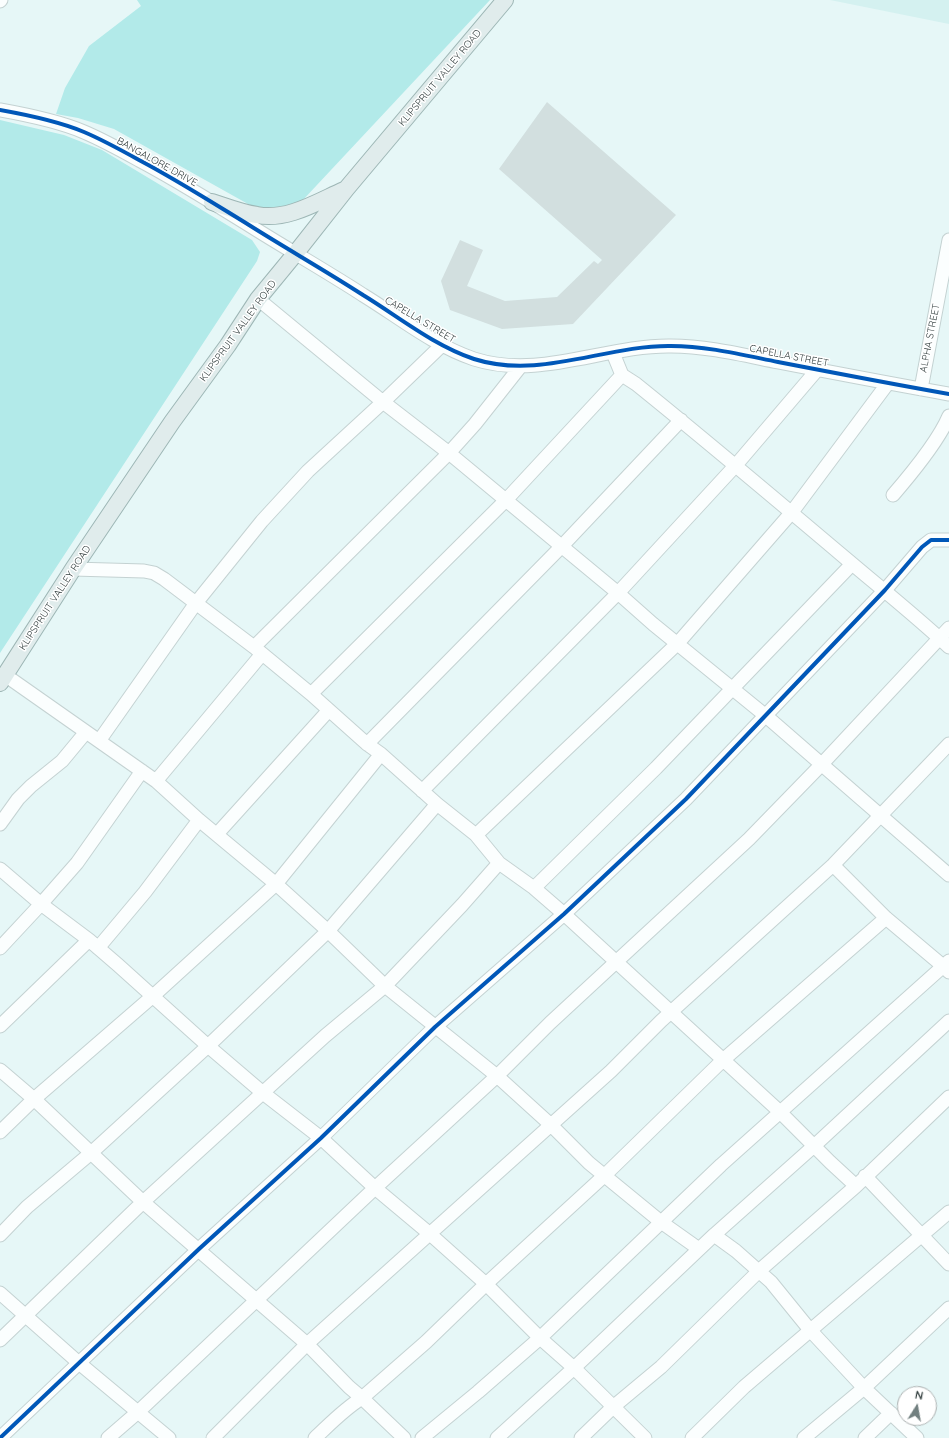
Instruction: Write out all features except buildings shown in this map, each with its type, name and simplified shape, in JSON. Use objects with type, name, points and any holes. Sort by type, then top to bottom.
[{"type":"main road","name":"KLIPSPRUIT VALLEY ROAD","points":[[2,679],[73,569],[172,422],[228,345],[258,299],[347,188],[505,0]]},
{"type":"main road","points":[[212,202],[257,215],[280,215],[301,209],[347,188]]},
{"type":"street","name":"BANGALORE DRIVE","points":[[0,110],[31,116],[82,131],[102,140],[212,202],[295,254]]},
{"type":"street","name":"ALPHA STREET","points":[[921,389],[949,240]]},
{"type":"street","name":"CAPELLA STREET","points":[[295,254],[363,294],[442,345],[481,361],[498,365],[520,367],[540,366],[653,347],[693,347],[949,394]]},
{"type":"street","points":[[258,299],[383,402],[449,453],[562,546],[653,624],[766,716],[949,875]]},
{"type":"street","points":[[99,741],[196,603],[262,521],[303,477],[442,345]]},
{"type":"street","points":[[613,353],[622,375],[636,384],[736,465],[852,564],[885,590],[944,642]]},
{"type":"street","points":[[156,782],[258,651],[449,453],[475,424],[520,367]]},
{"type":"street","points":[[422,791],[618,593],[736,465],[817,370]]},
{"type":"street","points":[[312,694],[506,500],[622,375]]},
{"type":"street","points":[[476,835],[678,643],[792,512],[888,383]]},
{"type":"street","points":[[893,495],[912,473],[949,416]]},
{"type":"street","points":[[367,744],[562,546],[680,420]]},
{"type":"street","points":[[0,1438],[199,1249],[320,1138],[435,1027],[564,914],[686,799],[885,590],[922,547],[935,539],[949,540]]},
{"type":"street","points":[[534,888],[656,768],[852,564]]},
{"type":"street","points":[[73,569],[136,570],[154,573],[164,579],[258,651],[312,694],[367,744],[381,754],[437,804],[476,835],[499,863],[534,888],[564,914],[615,963],[653,995],[779,1111],[856,1186]]},
{"type":"street","points":[[108,1438],[138,1412],[374,1188],[497,1076],[550,1023],[749,839],[944,642],[949,628]]},
{"type":"street","points":[[2,679],[86,732],[156,782],[276,884],[328,931],[385,986],[497,1076],[551,1125],[589,1163],[661,1222],[699,1249]]},
{"type":"street","points":[[217,834],[329,710]]},
{"type":"street","points":[[0,824],[18,799],[31,786],[62,761],[86,732]]},
{"type":"street","points":[[213,1438],[307,1344],[611,1071],[661,1021],[833,865],[949,744]]},
{"type":"street","points":[[0,1132],[34,1099],[153,996],[276,884],[381,754]]},
{"type":"street","points":[[0,948],[41,904],[76,863],[142,771]]},
{"type":"street","points":[[0,1235],[27,1207],[91,1153],[208,1046],[328,931],[437,804]]},
{"type":"street","points":[[0,1026],[93,944],[146,892],[199,820]]},
{"type":"street","points":[[0,1340],[143,1202],[325,1036],[385,986],[462,905],[499,863]]},
{"type":"street","points":[[422,1438],[540,1338],[779,1111],[947,966],[886,918],[833,865]]},
{"type":"street","points":[[0,869],[41,904],[93,944],[208,1046],[263,1093],[320,1138],[374,1188],[430,1234],[486,1284],[540,1338],[574,1368],[644,1438]]},
{"type":"street","points":[[315,1438],[343,1412],[362,1398],[426,1342],[486,1284],[605,1175],[723,1060],[886,918]]},
{"type":"street","points":[[497,1438],[574,1368],[714,1235],[814,1146],[949,1021]]},
{"type":"street","points":[[0,1070],[34,1099],[143,1202],[307,1344],[349,1387],[404,1438]]},
{"type":"street","points":[[581,1438],[613,1407],[661,1367],[760,1270],[856,1186],[949,1097]]},
{"type":"street","points":[[865,1176],[949,1264]]},
{"type":"street","points":[[692,1438],[744,1387],[949,1212]]},
{"type":"street","points":[[714,1235],[760,1270],[810,1330],[864,1388],[917,1438]]},
{"type":"street","points":[[0,1293],[79,1363],[169,1438]]},
{"type":"street","points":[[804,1438],[864,1388],[949,1308]]},
{"type":"street","points":[[865,1438],[891,1413]]},
{"type":"shaded area","points":[[137,0],[490,0],[302,201],[281,209],[270,210],[248,204],[114,129],[78,118],[56,114],[65,88],[89,46],[141,6]]},
{"type":"shaded area","points":[[830,0],[949,0],[949,24]]},
{"type":"shaded area","points":[[0,120],[64,135],[102,150],[252,240],[260,252],[257,261],[0,653]]},
{"type":"cycle path","points":[[0,110],[32,116],[64,125],[84,132],[112,145],[195,192],[349,286],[430,338],[474,359],[499,364],[523,366],[548,364],[646,347],[684,346],[725,351],[949,394]]},
{"type":"cycle path","points":[[0,1438],[199,1249],[321,1138],[435,1027],[564,914],[686,799],[885,590],[922,547],[931,540],[949,540]]}]
